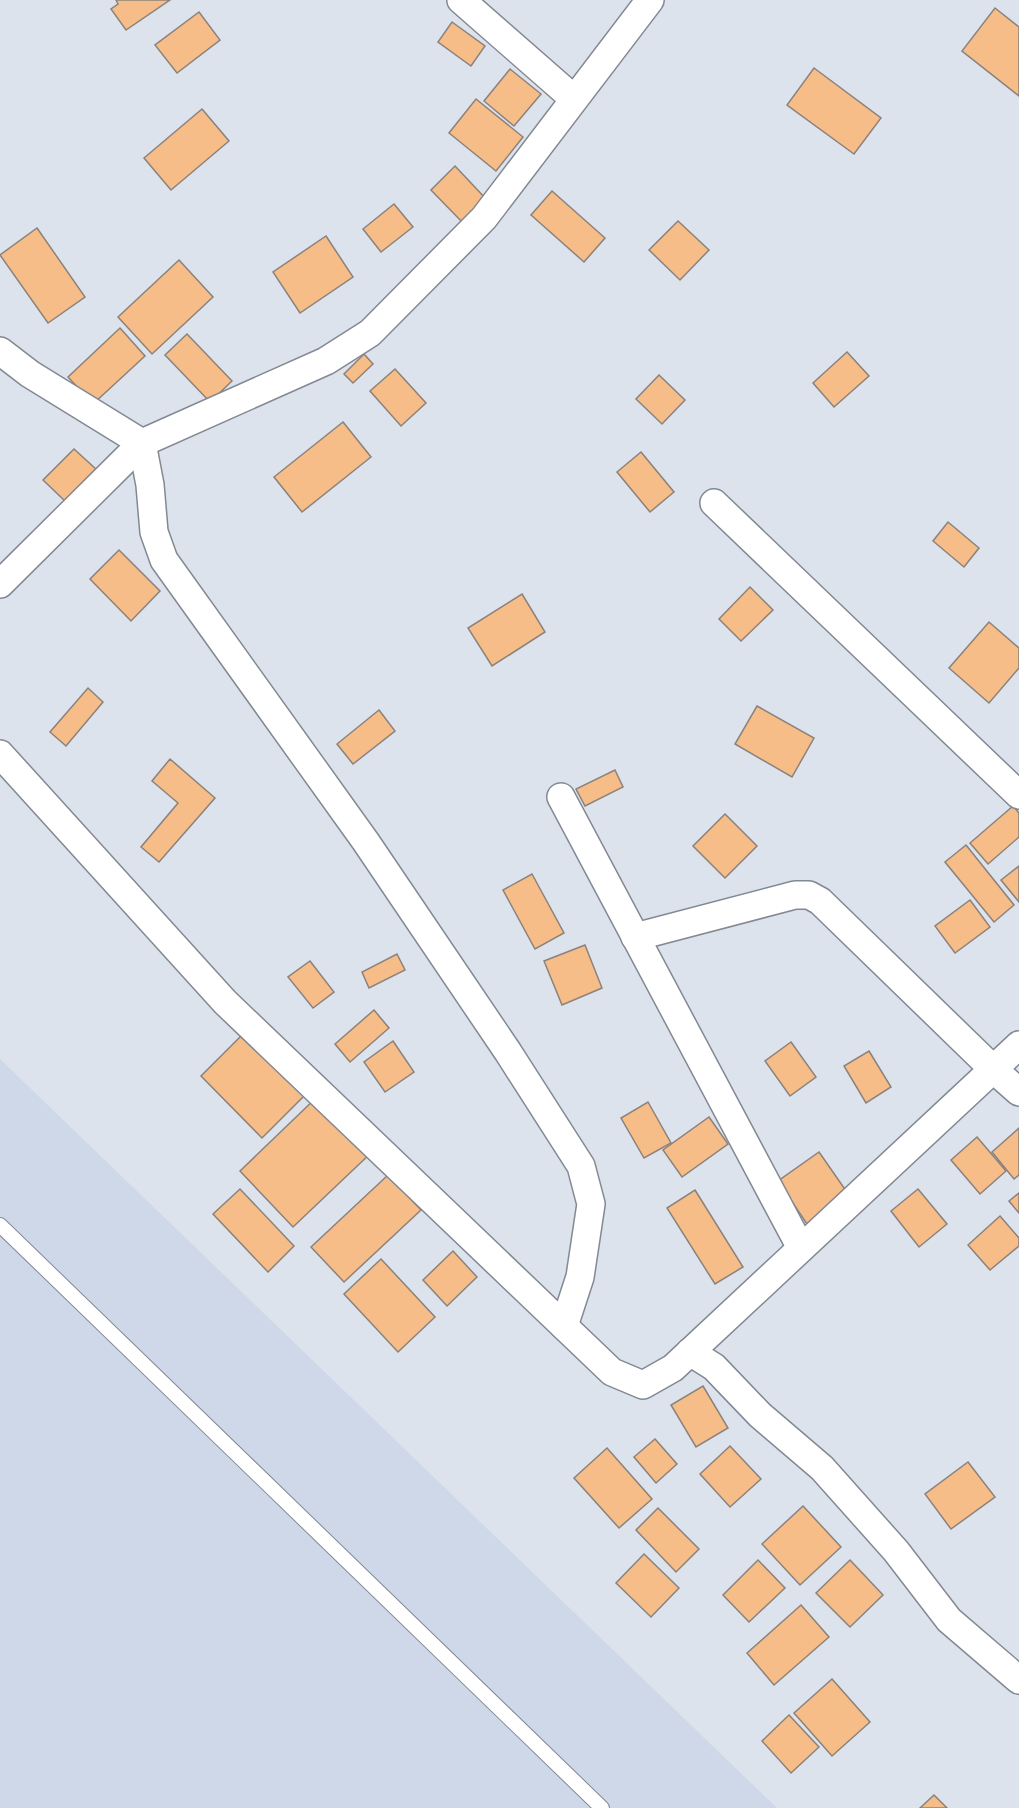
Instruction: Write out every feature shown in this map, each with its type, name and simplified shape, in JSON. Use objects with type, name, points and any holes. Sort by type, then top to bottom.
[{"type":"street","points":[[461,0],[574,99]]},
{"type":"street","points":[[0,584],[142,443],[326,361],[370,333],[484,218],[650,0]]},
{"type":"street","points":[[0,351],[30,374],[142,443],[150,485],[154,532],[164,560],[366,842],[508,1052],[581,1166],[591,1204],[579,1277],[564,1326]]},
{"type":"street","points":[[714,503],[1019,795]]},
{"type":"street","points":[[0,754],[225,1002],[612,1372],[643,1385],[673,1368],[1019,1045]]},
{"type":"street","points":[[561,797],[801,1248]]},
{"type":"street","points":[[635,937],[795,895],[808,895],[820,901],[1019,1092]]},
{"type":"street","points":[[690,1352],[714,1367],[760,1415],[822,1468],[896,1551],[949,1620],[1019,1680]]},
{"type":"lane","points":[[0,1225],[602,1808]]},
{"type":"shaded area","points":[[0,1059],[777,1808],[0,1808]]},
{"type":"building","points":[[116,0],[170,0],[126,30],[111,9],[118,4]]},
{"type":"building","points":[[995,8],[1019,27],[1019,96],[962,51]]},
{"type":"building","points":[[199,12],[220,40],[177,73],[155,45]]},
{"type":"building","points":[[452,22],[485,46],[471,66],[438,42]]},
{"type":"building","points":[[814,68],[881,118],[854,154],[787,105]]},
{"type":"building","points":[[510,69],[541,94],[514,126],[484,101]]},
{"type":"building","points":[[476,99],[523,137],[496,171],[449,133]]},
{"type":"building","points":[[202,109],[229,141],[171,190],[144,158]]},
{"type":"building","points":[[455,166],[487,200],[463,223],[431,190]]},
{"type":"building","points":[[552,191],[605,238],[584,262],[531,215]]},
{"type":"building","points":[[394,204],[413,227],[381,252],[363,229]]},
{"type":"building","points":[[678,221],[709,250],[680,280],[649,250]]},
{"type":"building","points":[[37,228],[85,297],[48,323],[0,255]]},
{"type":"building","points":[[326,236],[353,277],[300,313],[273,272]]},
{"type":"building","points":[[179,260],[213,297],[152,354],[118,317]]},
{"type":"building","points":[[120,328],[145,356],[93,404],[68,377]]},
{"type":"building","points":[[187,334],[232,381],[210,402],[165,355]]},
{"type":"building","points":[[847,352],[869,376],[834,407],[813,383]]},
{"type":"building","points":[[364,354],[373,364],[353,383],[344,374]]},
{"type":"building","points":[[395,369],[426,403],[401,426],[370,391]]},
{"type":"building","points":[[659,375],[685,400],[662,424],[636,399]]},
{"type":"building","points":[[343,422],[371,457],[302,512],[274,477]]},
{"type":"building","points":[[74,449],[97,470],[66,502],[43,480]]},
{"type":"building","points":[[641,452],[674,492],[650,512],[617,472]]},
{"type":"building","points":[[948,522],[979,548],[964,567],[933,541]]},
{"type":"building","points":[[119,550],[160,591],[131,621],[90,579]]},
{"type":"building","points":[[750,587],[773,610],[741,641],[719,619]]},
{"type":"building","points":[[522,594],[545,632],[492,666],[468,628]]},
{"type":"building","points":[[989,622],[1019,648],[1019,668],[989,703],[949,668]]},
{"type":"building","points":[[88,688],[103,702],[66,746],[50,732]]},
{"type":"building","points":[[757,706],[814,738],[792,777],[735,744]]},
{"type":"building","points":[[379,710],[395,731],[353,764],[337,744]]},
{"type":"building","points":[[170,759],[215,798],[159,862],[141,847],[178,803],[152,781]]},
{"type":"building","points":[[615,770],[623,787],[585,806],[576,789]]},
{"type":"building","points":[[1013,806],[1019,813],[1019,837],[988,864],[970,843]]},
{"type":"building","points":[[725,814],[757,846],[725,878],[693,846]]},
{"type":"building","points":[[966,845],[1014,905],[994,922],[945,862]]},
{"type":"building","points":[[1019,866],[1019,902],[1001,880]]},
{"type":"building","points":[[532,874],[564,933],[535,949],[503,890]]},
{"type":"building","points":[[970,900],[990,927],[955,953],[935,926]]},
{"type":"building","points":[[585,945],[602,988],[562,1005],[544,961]]},
{"type":"building","points":[[397,954],[405,970],[369,988],[362,972]]},
{"type":"building","points":[[310,961],[334,992],[313,1008],[288,977]]},
{"type":"building","points":[[374,1010],[389,1028],[350,1062],[335,1044]]},
{"type":"building","points":[[244,1033],[305,1095],[262,1138],[201,1076]]},
{"type":"building","points":[[393,1041],[414,1072],[385,1092],[364,1062]]},
{"type":"building","points":[[791,1042],[816,1077],[790,1096],[765,1061]]},
{"type":"building","points":[[869,1051],[891,1087],[866,1103],[844,1066]]},
{"type":"building","points":[[320,1094],[373,1151],[293,1227],[240,1171]]},
{"type":"building","points":[[648,1102],[671,1143],[644,1158],[621,1118]]},
{"type":"building","points":[[709,1117],[728,1144],[682,1177],[663,1150]]},
{"type":"building","points":[[1019,1128],[1019,1175],[1014,1179],[992,1152]]},
{"type":"building","points":[[977,1137],[1006,1171],[980,1194],[951,1160]]},
{"type":"building","points":[[819,1152],[849,1195],[807,1224],[778,1181]]},
{"type":"building","points":[[388,1175],[421,1210],[344,1282],[311,1247]]},
{"type":"building","points":[[240,1189],[294,1246],[268,1272],[213,1214]]},
{"type":"building","points":[[918,1189],[947,1224],[919,1247],[891,1211]]},
{"type":"building","points":[[695,1190],[743,1267],[715,1284],[667,1208]]},
{"type":"building","points":[[1019,1193],[1019,1213],[1009,1201]]},
{"type":"building","points":[[1000,1216],[1019,1238],[1019,1246],[990,1270],[968,1245]]},
{"type":"building","points":[[453,1251],[477,1277],[447,1306],[423,1280]]},
{"type":"building","points":[[381,1259],[435,1317],[398,1352],[344,1294]]},
{"type":"building","points":[[703,1386],[728,1428],[696,1447],[671,1405]]},
{"type":"building","points":[[655,1439],[677,1464],[656,1483],[634,1457]]},
{"type":"building","points":[[730,1446],[761,1479],[730,1507],[700,1474]]},
{"type":"building","points":[[607,1448],[652,1499],[619,1528],[574,1478]]},
{"type":"building","points":[[968,1462],[995,1497],[951,1529],[925,1494]]},
{"type":"building","points":[[803,1506],[841,1547],[800,1585],[762,1544]]},
{"type":"building","points":[[658,1508],[699,1549],[676,1572],[636,1530]]},
{"type":"building","points":[[644,1554],[679,1588],[651,1617],[616,1583]]},
{"type":"building","points":[[758,1560],[785,1588],[749,1622],[723,1595]]},
{"type":"building","points":[[850,1560],[883,1595],[850,1627],[816,1593]]},
{"type":"building","points":[[801,1605],[829,1637],[774,1685],[747,1653]]},
{"type":"building","points":[[832,1679],[870,1722],[832,1756],[794,1713]]},
{"type":"building","points":[[789,1715],[819,1747],[791,1773],[762,1741]]},
{"type":"building","points":[[934,1795],[947,1808],[920,1808]]}]
